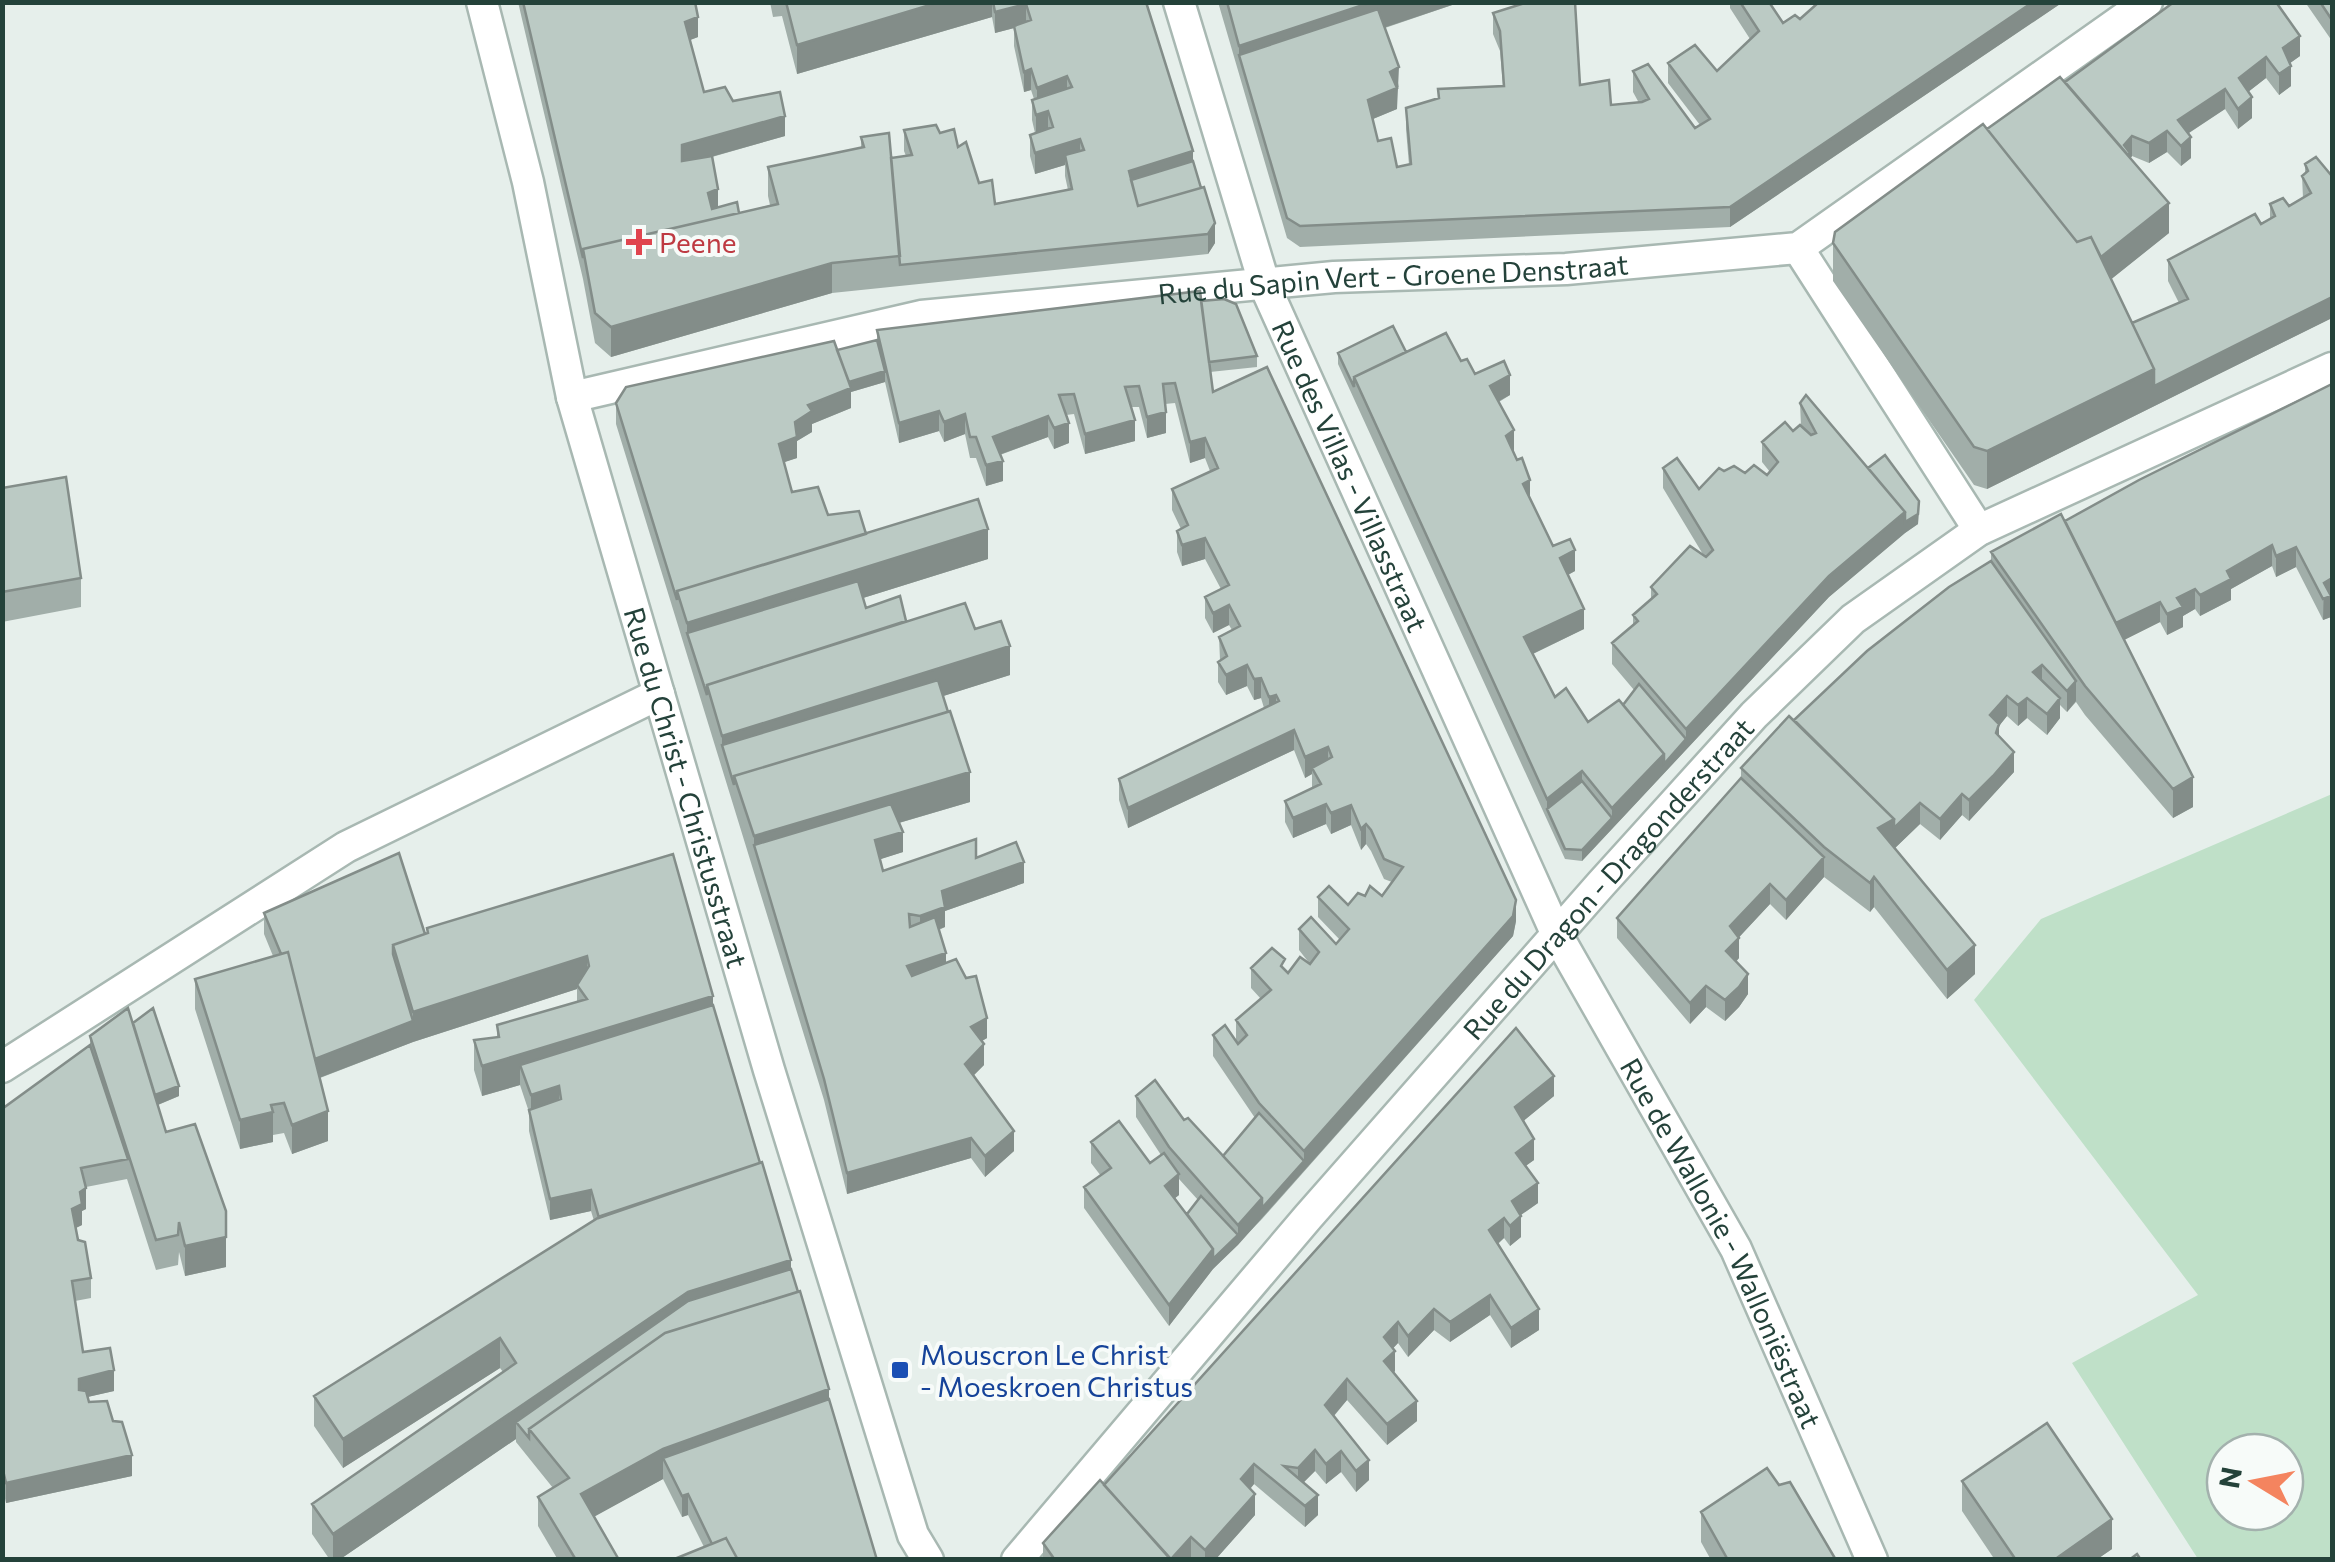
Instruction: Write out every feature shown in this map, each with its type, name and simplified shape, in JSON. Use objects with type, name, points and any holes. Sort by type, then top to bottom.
[{"type":"street","name":"Rue du Christ - Christusstraat","points":[[482,2],[528,182],[572,397],[914,1535],[928,1560]]},
{"type":"street","name":"Rue des Villas - Villasstraat","points":[[1179,2],[1265,286],[1557,935]]},
{"type":"street","points":[[1979,530],[1798,248],[2147,2]]},
{"type":"street","name":"Rue du Sapin Vert - Groene Denstraat","points":[[572,397],[920,316],[1334,278],[1566,268],[1798,248]]},
{"type":"street","name":"Rue du Dragon - Dragonderstraat","points":[[1018,1560],[1308,1217],[1557,935],[1754,715],[1852,620],[1979,530],[2332,368]]},
{"type":"street","points":[[2,1067],[346,847],[659,694]]},
{"type":"street","name":"Rue de Wallonie - Walloniëstraat","points":[[1557,935],[1736,1249],[1872,1560]]},
{"type":"green space","points":[[2332,794],[2332,1559],[2198,1559],[2072,1363],[2198,1295],[1974,1000],[2041,919]]},
{"type":"building","points":[[523,2],[695,2],[698,17],[685,22],[704,92],[725,87],[733,101],[780,92],[785,116],[682,145],[682,161],[712,156],[718,189],[708,193],[712,209],[737,202],[739,213],[583,249],[583,258]]},
{"type":"building","points":[[786,2],[940,2],[797,45]]},
{"type":"building","points":[[993,2],[1146,2],[1193,151],[1129,171],[1138,206],[1204,187],[1215,223],[1208,234],[900,265],[891,158],[912,155],[904,130],[936,125],[940,133],[954,129],[958,147],[966,142],[979,183],[992,180],[995,204],[1072,189],[1065,155],[1084,150],[1080,139],[1035,153],[1030,135],[1053,127],[1048,111],[1036,115],[1032,100],[1072,87],[1067,76],[1037,88],[1031,69],[1024,72],[1014,26],[1031,20],[1026,4],[995,12]]},
{"type":"building","points":[[1227,2],[1372,2],[1239,46]]},
{"type":"building","points":[[1528,2],[1575,2],[1580,85],[1609,80],[1611,105],[1642,102],[1649,99],[1633,71],[1648,64],[1695,128],[1710,119],[1668,63],[1695,45],[1717,71],[1759,31],[1740,2],[1769,2],[1783,23],[1795,15],[1800,19],[1819,2],[2033,2],[1730,207],[1300,226],[1287,218],[1239,55],[1378,9],[1399,67],[1390,72],[1397,88],[1368,100],[1378,141],[1391,138],[1397,167],[1411,164],[1406,108],[1439,98],[1438,89],[1504,86],[1500,31],[1493,13]]},
{"type":"building","points":[[2174,2],[2276,2],[2300,36],[2283,48],[2291,66],[2279,74],[2266,57],[2239,78],[2252,97],[2238,109],[2225,89],[2178,120],[2191,137],[2181,146],[2167,131],[2149,143],[2132,136],[2124,145],[2128,155],[2065,82]]},
{"type":"building","points":[[2320,2],[2332,2],[2332,20]]},
{"type":"building","points":[[2060,77],[2169,203],[2101,257],[2091,237],[2077,242],[1987,129]]},
{"type":"building","points":[[1983,124],[2077,242],[2091,237],[2154,369],[1987,451],[1974,447],[1833,243],[1835,232]]},
{"type":"building","points":[[889,133],[900,256],[832,263],[611,327],[595,313],[583,249],[778,204],[768,167],[864,147],[861,137]]},
{"type":"building","points":[[2316,157],[2332,173],[2332,297],[2154,386],[2154,369],[2132,323],[2188,299],[2168,260],[2255,214],[2261,224],[2275,216],[2270,204],[2283,198],[2289,206],[2311,193],[2302,176],[2308,171],[2305,164]]},
{"type":"building","points":[[1193,161],[1201,188],[1138,206],[1131,180]]},
{"type":"building","points":[[1200,291],[1213,392],[1267,367],[1516,900],[1513,916],[1304,1151],[1259,1103],[1213,1035],[1225,1025],[1238,1044],[1247,1035],[1236,1020],[1271,990],[1251,968],[1272,948],[1285,959],[1281,966],[1288,973],[1300,957],[1310,964],[1319,952],[1299,929],[1311,917],[1336,944],[1349,929],[1318,897],[1329,886],[1348,905],[1358,893],[1365,896],[1370,886],[1382,896],[1403,867],[1384,859],[1371,830],[1366,824],[1361,829],[1351,805],[1331,813],[1326,804],[1293,818],[1285,801],[1321,784],[1312,768],[1332,757],[1328,747],[1305,757],[1294,730],[1128,808],[1119,779],[1279,701],[1276,695],[1269,697],[1261,678],[1254,679],[1247,665],[1226,675],[1218,662],[1227,656],[1219,637],[1240,626],[1229,605],[1213,613],[1205,597],[1229,585],[1205,538],[1182,545],[1177,531],[1188,525],[1172,489],[1218,468],[1205,438],[1190,442],[1175,383],[1163,384],[1166,412],[1147,417],[1139,386],[1125,387],[1135,420],[1085,434],[1074,394],[1059,395],[1069,423],[1054,428],[1048,416],[993,437],[1003,461],[986,465],[976,437],[970,437],[965,414],[944,422],[939,411],[899,423],[877,330]]},
{"type":"building","points":[[1224,299],[1236,304],[1257,356],[1209,362],[1201,301]]},
{"type":"building","points":[[1393,326],[1406,352],[1354,377],[1354,387],[1338,353]]},
{"type":"building","points":[[1446,333],[1461,361],[1467,359],[1475,374],[1504,361],[1510,375],[1490,386],[1514,430],[1506,436],[1517,460],[1522,458],[1530,480],[1523,484],[1553,546],[1570,539],[1575,550],[1560,558],[1584,609],[1524,637],[1555,697],[1566,688],[1588,722],[1619,700],[1664,754],[1612,808],[1582,771],[1547,799],[1354,377]]},
{"type":"building","points":[[877,340],[885,371],[849,382],[837,350]]},
{"type":"building","points":[[834,341],[851,388],[808,405],[812,411],[795,422],[797,437],[779,444],[792,492],[818,487],[828,515],[859,511],[866,534],[677,591],[677,600],[616,403],[626,387]]},
{"type":"building","points":[[2332,384],[2332,578],[2324,583],[2331,596],[2323,599],[2296,547],[2276,556],[2272,545],[2227,571],[2231,579],[2200,595],[2195,589],[2177,598],[2183,607],[2167,614],[2160,602],[2116,623],[2065,521]]},
{"type":"building","points":[[1806,395],[1905,512],[1829,576],[1686,729],[1612,643],[1638,621],[1633,615],[1657,594],[1651,587],[1690,546],[1706,557],[1713,550],[1663,468],[1677,458],[1699,489],[1719,468],[1724,471],[1734,466],[1745,473],[1754,465],[1767,475],[1778,462],[1762,442],[1785,422],[1793,431],[1800,425],[1811,435],[1816,433],[1800,403]]},
{"type":"building","points":[[1885,455],[1919,501],[1918,514],[1905,522],[1905,512],[1868,468]]},
{"type":"building","points":[[66,477],[81,578],[2,592],[2,488]]},
{"type":"building","points":[[978,499],[988,529],[687,623],[677,591]]},
{"type":"building","points":[[2061,514],[2193,777],[2173,789],[2085,686],[1991,552]]},
{"type":"building","points":[[1991,561],[2076,681],[2067,691],[2042,665],[2033,672],[2060,698],[2047,714],[2027,698],[2018,705],[2007,696],[1990,715],[1999,724],[1996,733],[2014,752],[1993,776],[1969,800],[1962,794],[1940,819],[1920,803],[1894,828],[1894,819],[1794,720],[1867,651],[1949,587]]},
{"type":"building","points":[[858,581],[866,608],[900,596],[906,621],[707,685],[707,695],[687,633]]},
{"type":"building","points":[[965,603],[975,629],[1001,621],[1010,646],[722,736],[707,685]]},
{"type":"building","points":[[938,680],[948,712],[734,776],[734,785],[722,745]]},
{"type":"building","points":[[1639,684],[1686,739],[1664,764],[1664,754],[1623,705]]},
{"type":"building","points":[[950,711],[970,772],[754,836],[734,776]]},
{"type":"building","points":[[1789,716],[1894,819],[1878,828],[1975,945],[1947,970],[1874,877],[1870,883],[1824,847],[1741,768]]},
{"type":"building","points":[[1741,778],[1824,857],[1786,900],[1770,884],[1730,926],[1739,938],[1726,951],[1748,974],[1739,987],[1725,1000],[1706,986],[1690,1003],[1617,918]]},
{"type":"building","points":[[1582,781],[1612,818],[1582,850],[1565,849],[1547,809]]},
{"type":"building","points":[[891,804],[903,832],[875,840],[883,871],[976,839],[976,858],[1016,842],[1024,862],[942,891],[945,907],[920,916],[909,914],[910,927],[935,917],[946,953],[907,966],[912,976],[956,959],[966,978],[976,976],[987,1018],[971,1027],[984,1044],[965,1064],[1014,1131],[985,1156],[971,1138],[847,1173],[824,1079],[754,845]]},
{"type":"building","points":[[399,853],[425,934],[393,945],[413,1021],[315,1059],[288,952],[281,954],[264,913]]},
{"type":"building","points":[[673,854],[713,996],[482,1066],[474,1040],[499,1037],[497,1025],[587,999],[577,985],[589,966],[587,956],[413,1012],[393,945],[428,933],[427,928]]},
{"type":"building","points":[[288,952],[328,1111],[292,1125],[284,1103],[271,1105],[273,1112],[240,1120],[195,979]]},
{"type":"building","points":[[713,1005],[760,1163],[599,1218],[591,1190],[550,1199],[529,1110],[561,1099],[559,1086],[531,1095],[520,1065]]},
{"type":"building","points":[[128,1008],[166,1132],[195,1124],[226,1211],[226,1237],[185,1246],[179,1222],[178,1235],[156,1240],[90,1036]]},
{"type":"building","points":[[153,1008],[179,1086],[155,1095],[133,1023]]},
{"type":"building","points":[[1516,1028],[1554,1076],[1515,1107],[1534,1139],[1516,1153],[1538,1183],[1512,1201],[1521,1216],[1510,1226],[1504,1218],[1489,1230],[1539,1309],[1511,1328],[1490,1295],[1450,1322],[1434,1309],[1408,1336],[1398,1322],[1384,1337],[1395,1351],[1384,1361],[1417,1401],[1387,1424],[1347,1379],[1325,1405],[1369,1460],[1356,1471],[1341,1451],[1326,1464],[1315,1450],[1298,1468],[1284,1466],[1318,1495],[1305,1506],[1254,1464],[1241,1479],[1255,1494],[1205,1550],[1191,1537],[1171,1559],[1104,1485]]},
{"type":"building","points":[[90,1045],[128,1159],[81,1168],[86,1188],[80,1192],[82,1204],[72,1209],[78,1240],[85,1242],[91,1278],[72,1281],[83,1352],[110,1348],[114,1370],[79,1379],[79,1390],[86,1391],[89,1402],[107,1401],[113,1421],[122,1422],[132,1455],[6,1483],[2,1466],[2,1109]]},
{"type":"building","points":[[1155,1080],[1184,1120],[1188,1118],[1262,1198],[1238,1225],[1169,1147],[1136,1096]]},
{"type":"building","points":[[1259,1113],[1304,1161],[1262,1208],[1262,1198],[1223,1156]]},
{"type":"building","points":[[1119,1121],[1150,1163],[1164,1153],[1179,1174],[1165,1186],[1213,1249],[1169,1305],[1084,1187],[1111,1168],[1091,1142]]},
{"type":"building","points":[[762,1162],[791,1260],[688,1292],[333,1534],[312,1504],[516,1363],[500,1338],[343,1439],[314,1396],[601,1216]]},
{"type":"building","points":[[1201,1196],[1238,1235],[1213,1259],[1213,1249],[1187,1214]]},
{"type":"building","points":[[791,1269],[798,1292],[665,1333],[529,1429],[529,1438],[516,1422],[688,1301]]},
{"type":"building","points":[[800,1291],[829,1389],[663,1449],[581,1494],[619,1560],[576,1560],[538,1497],[569,1478],[529,1429],[665,1333]]},
{"type":"building","points":[[829,1399],[877,1560],[738,1560],[726,1538],[712,1544],[688,1494],[682,1496],[663,1458]]},
{"type":"building","points":[[2047,1423],[2112,1519],[2054,1560],[2016,1560],[1962,1481]]},
{"type":"building","points":[[1767,1468],[1779,1485],[1790,1482],[1836,1560],[1728,1560],[1701,1512]]},
{"type":"building","points":[[1100,1480],[1171,1560],[1055,1560],[1043,1543]]},
{"type":"building","points":[[726,1538],[738,1560],[672,1560]]},
{"type":"place","name":"Peene","points":[[639,242]]},
{"type":"place","name":"Mouscron Le Christ - Moeskroen Christus","points":[[900,1370]]}]
